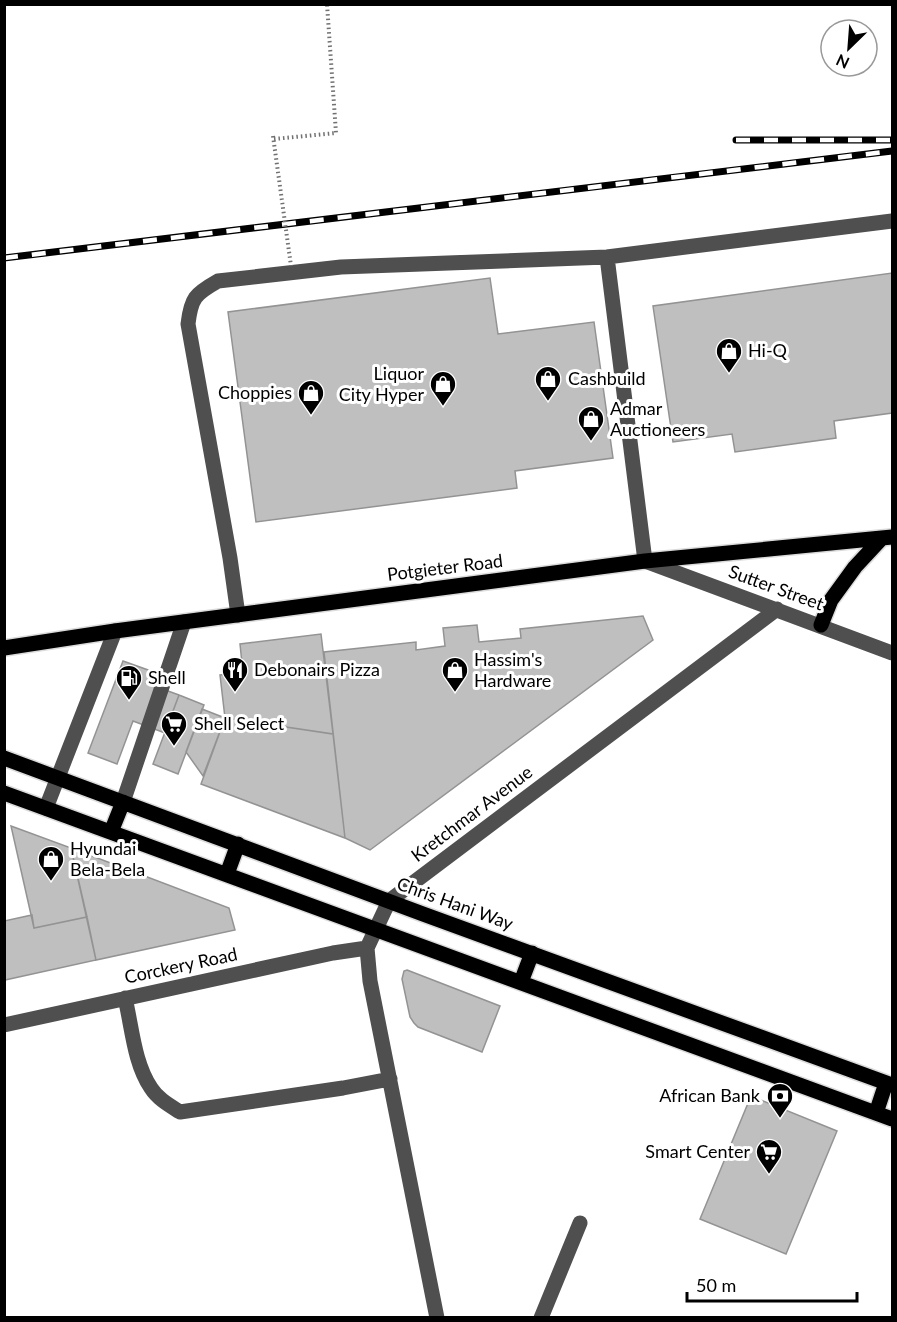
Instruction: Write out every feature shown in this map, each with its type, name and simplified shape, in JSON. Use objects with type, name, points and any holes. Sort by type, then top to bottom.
[{"type":"main road","name":"Potgieter Road","points":[[4,648],[115,631],[645,561],[887,537]]},
{"type":"main road","points":[[821,625],[831,600],[855,567],[887,537]]},
{"type":"main road","name":"Chris Hani Way","points":[[4,758],[889,1084]]},
{"type":"main road","points":[[4,793],[892,1119]]},
{"type":"main road","points":[[111,832],[123,802]]},
{"type":"main road","points":[[227,874],[238,844]]},
{"type":"main road","points":[[520,982],[532,953]]},
{"type":"main road","points":[[876,1113],[889,1084]]},
{"type":"street","points":[[238,615],[188,324],[191,304],[201,290],[218,281],[340,267],[607,257],[892,221]]},
{"type":"street","points":[[607,257],[645,561]]},
{"type":"street","name":"Sutter Street","points":[[645,561],[892,653]]},
{"type":"street","name":"Kretchmar Avenue","points":[[367,948],[389,901],[777,609]]},
{"type":"street","points":[[123,802],[184,622]]},
{"type":"street","points":[[46,808],[115,631]]},
{"type":"street","points":[[367,948],[370,981],[437,1317]]},
{"type":"street","name":"Corckery Road","points":[[4,1025],[333,953],[367,948]]},
{"type":"street","points":[[125,998],[139,1066],[151,1089],[162,1101],[180,1112],[390,1079]]},
{"type":"street","points":[[541,1317],[580,1223]]},
{"type":"path","points":[[291,266],[273,138],[336,133],[327,4]]},
{"type":"building","points":[[892,273],[892,413],[834,421],[836,438],[735,452],[732,434],[673,442],[653,306]]},
{"type":"building","points":[[490,278],[498,334],[594,322],[613,458],[515,471],[517,488],[256,522],[228,312]]},
{"type":"building","name":"Hassim's Hardware","points":[[643,616],[653,640],[370,850],[345,838],[324,652],[416,642],[416,650],[445,646],[443,628],[477,625],[479,642],[521,638],[520,629]]},
{"type":"building","points":[[321,634],[333,734],[225,718],[220,675],[243,673],[240,644]]},
{"type":"building","points":[[123,661],[151,671],[146,683],[179,695],[165,733],[133,721],[117,764],[88,753]]},
{"type":"building","points":[[179,695],[204,705],[178,774],[153,764]]},
{"type":"building","points":[[202,709],[225,718],[203,776],[186,752]]},
{"type":"building","points":[[225,718],[333,734],[345,838],[201,784]]},
{"type":"building","name":"Hyundai Bela-Bela","points":[[11,826],[71,848],[87,917],[34,928]]},
{"type":"building","points":[[71,848],[229,908],[235,930],[96,960]]},
{"type":"building","points":[[32,915],[34,928],[87,917],[96,960],[5,980],[4,921]]},
{"type":"building","points":[[407,970],[500,1006],[482,1052],[418,1027],[414,1023],[410,1017],[402,979],[404,971]]},
{"type":"building","name":"Smart Center","points":[[751,1096],[837,1131],[786,1254],[700,1219]]},
{"type":"railway","points":[[736,140],[892,140]]},
{"type":"railway","points":[[4,258],[892,151]]},
{"type":"place","name":"Hi-Q","points":[[729,374]]},
{"type":"place","name":"Cashbuild","points":[[548,402]]},
{"type":"place","name":"Liquor City Hyper","points":[[443,407]]},
{"type":"place","name":"Choppies","points":[[311,416]]},
{"type":"place","name":"Admar Auctioneers","points":[[591,442]]},
{"type":"place","name":"Debonairs Pizza","points":[[235,693]]},
{"type":"place","name":"Hassim's Hardware","points":[[455,693]]},
{"type":"place","name":"Shell","points":[[129,701]]},
{"type":"place","name":"Shell Select","points":[[174,747]]},
{"type":"place","name":"Hyundai Bela-Bela","points":[[51,882]]},
{"type":"place","name":"African Bank","points":[[780,1119]]},
{"type":"place","name":"Smart Center","points":[[769,1175]]}]
